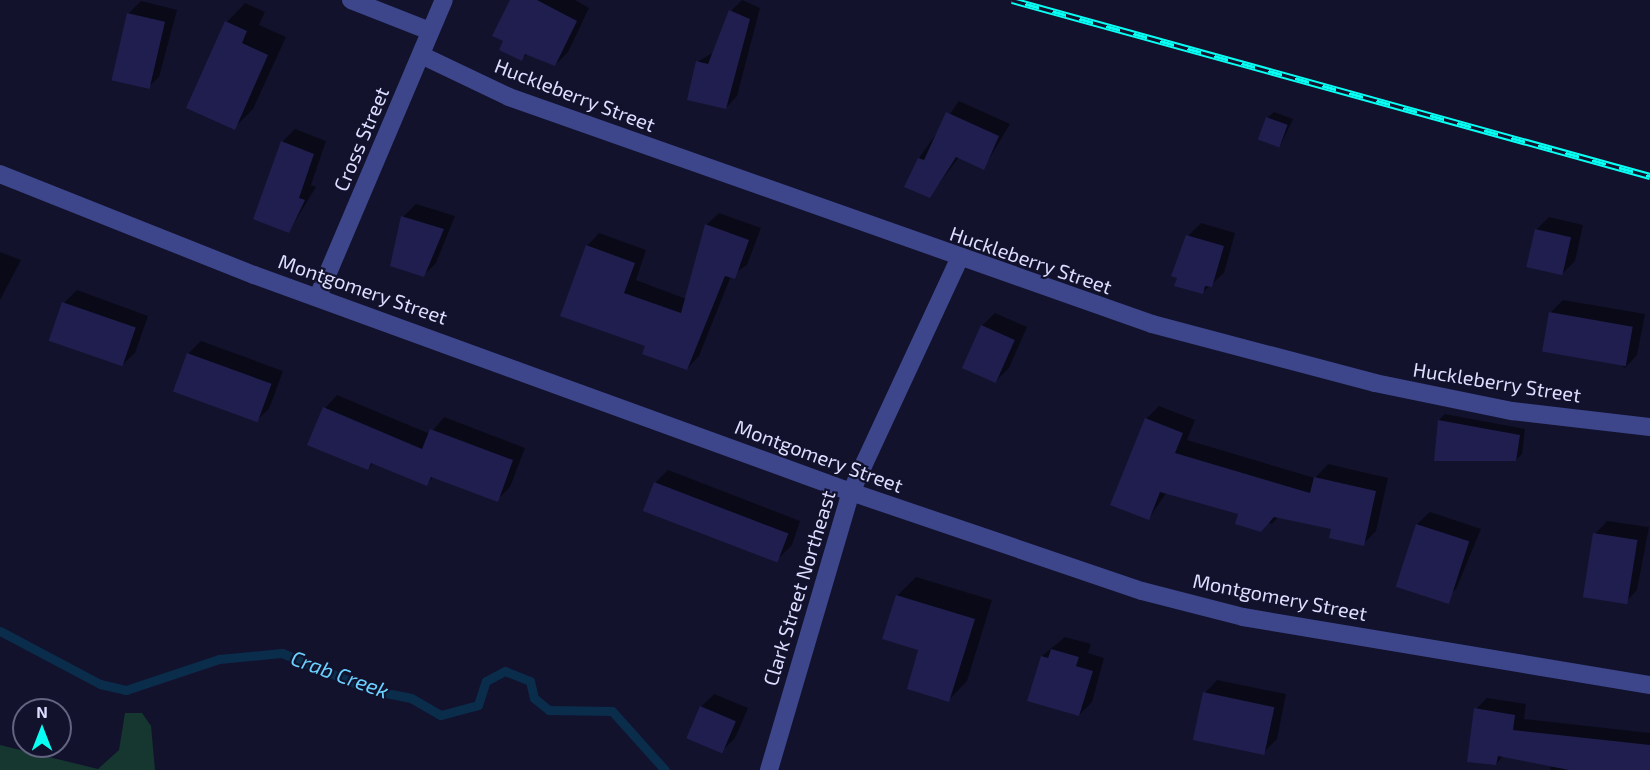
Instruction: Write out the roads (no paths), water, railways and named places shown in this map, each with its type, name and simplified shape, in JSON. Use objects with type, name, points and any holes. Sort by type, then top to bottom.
[{"type":"street","points":[[351,0],[430,31]]},
{"type":"street","name":"Cross Street","points":[[319,294],[444,0]]},
{"type":"street","name":"Huckleberry Street","points":[[421,55],[509,97],[959,259],[1152,324],[1375,383],[1512,411],[1650,427]]},
{"type":"street","name":"Montgomery Street","points":[[0,174],[254,275],[319,294],[851,492],[1142,591],[1243,617],[1650,686]]},
{"type":"street","name":"Clark Street Northeast","points":[[769,770],[851,492],[959,259]]},
{"type":"waterway","name":"Crab Creek","points":[[0,631],[100,684],[126,690],[219,659],[282,653],[371,690],[411,698],[441,715],[478,705],[486,681],[505,671],[530,681],[534,698],[549,710],[612,711],[665,770]]},
{"type":"railway","points":[[1012,0],[1650,176]]}]
